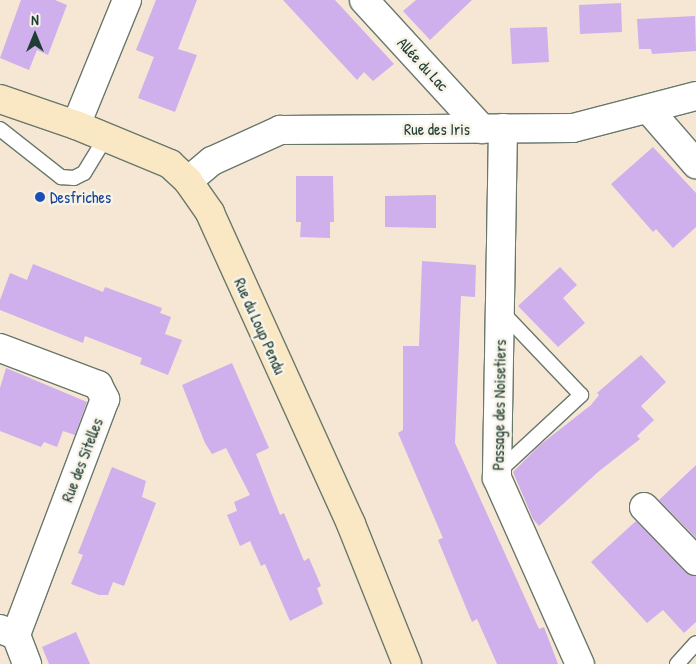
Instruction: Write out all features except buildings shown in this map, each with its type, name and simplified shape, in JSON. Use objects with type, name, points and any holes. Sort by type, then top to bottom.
[{"type":"street","points":[[76,125],[127,0]]},
{"type":"street","name":"Allée du Lac","points":[[364,0],[493,128]]},
{"type":"street","name":"Rue des Iris","points":[[188,181],[212,161],[280,130],[573,128],[649,110],[696,96]]},
{"type":"street","name":"Rue du Loup Pendu","points":[[0,99],[76,125],[170,164],[188,181],[210,213],[351,524],[407,664]]},
{"type":"street","points":[[649,110],[696,164]]},
{"type":"street","name":"Passage des Noisetiers","points":[[493,128],[500,310],[497,472],[501,486],[580,664]]},
{"type":"street","name":"Rue des Sitelles","points":[[0,348],[98,385],[105,400],[8,632]]},
{"type":"street","points":[[644,507],[696,561]]},
{"type":"street","points":[[8,632],[27,664]]},
{"type":"lane","points":[[0,129],[61,178],[74,178],[84,173],[106,137]]},
{"type":"lane","points":[[497,472],[581,395],[500,310]]},
{"type":"lane","points":[[677,664],[696,644]]},
{"type":"place","name":"Desfriches","points":[[40,197]]}]
